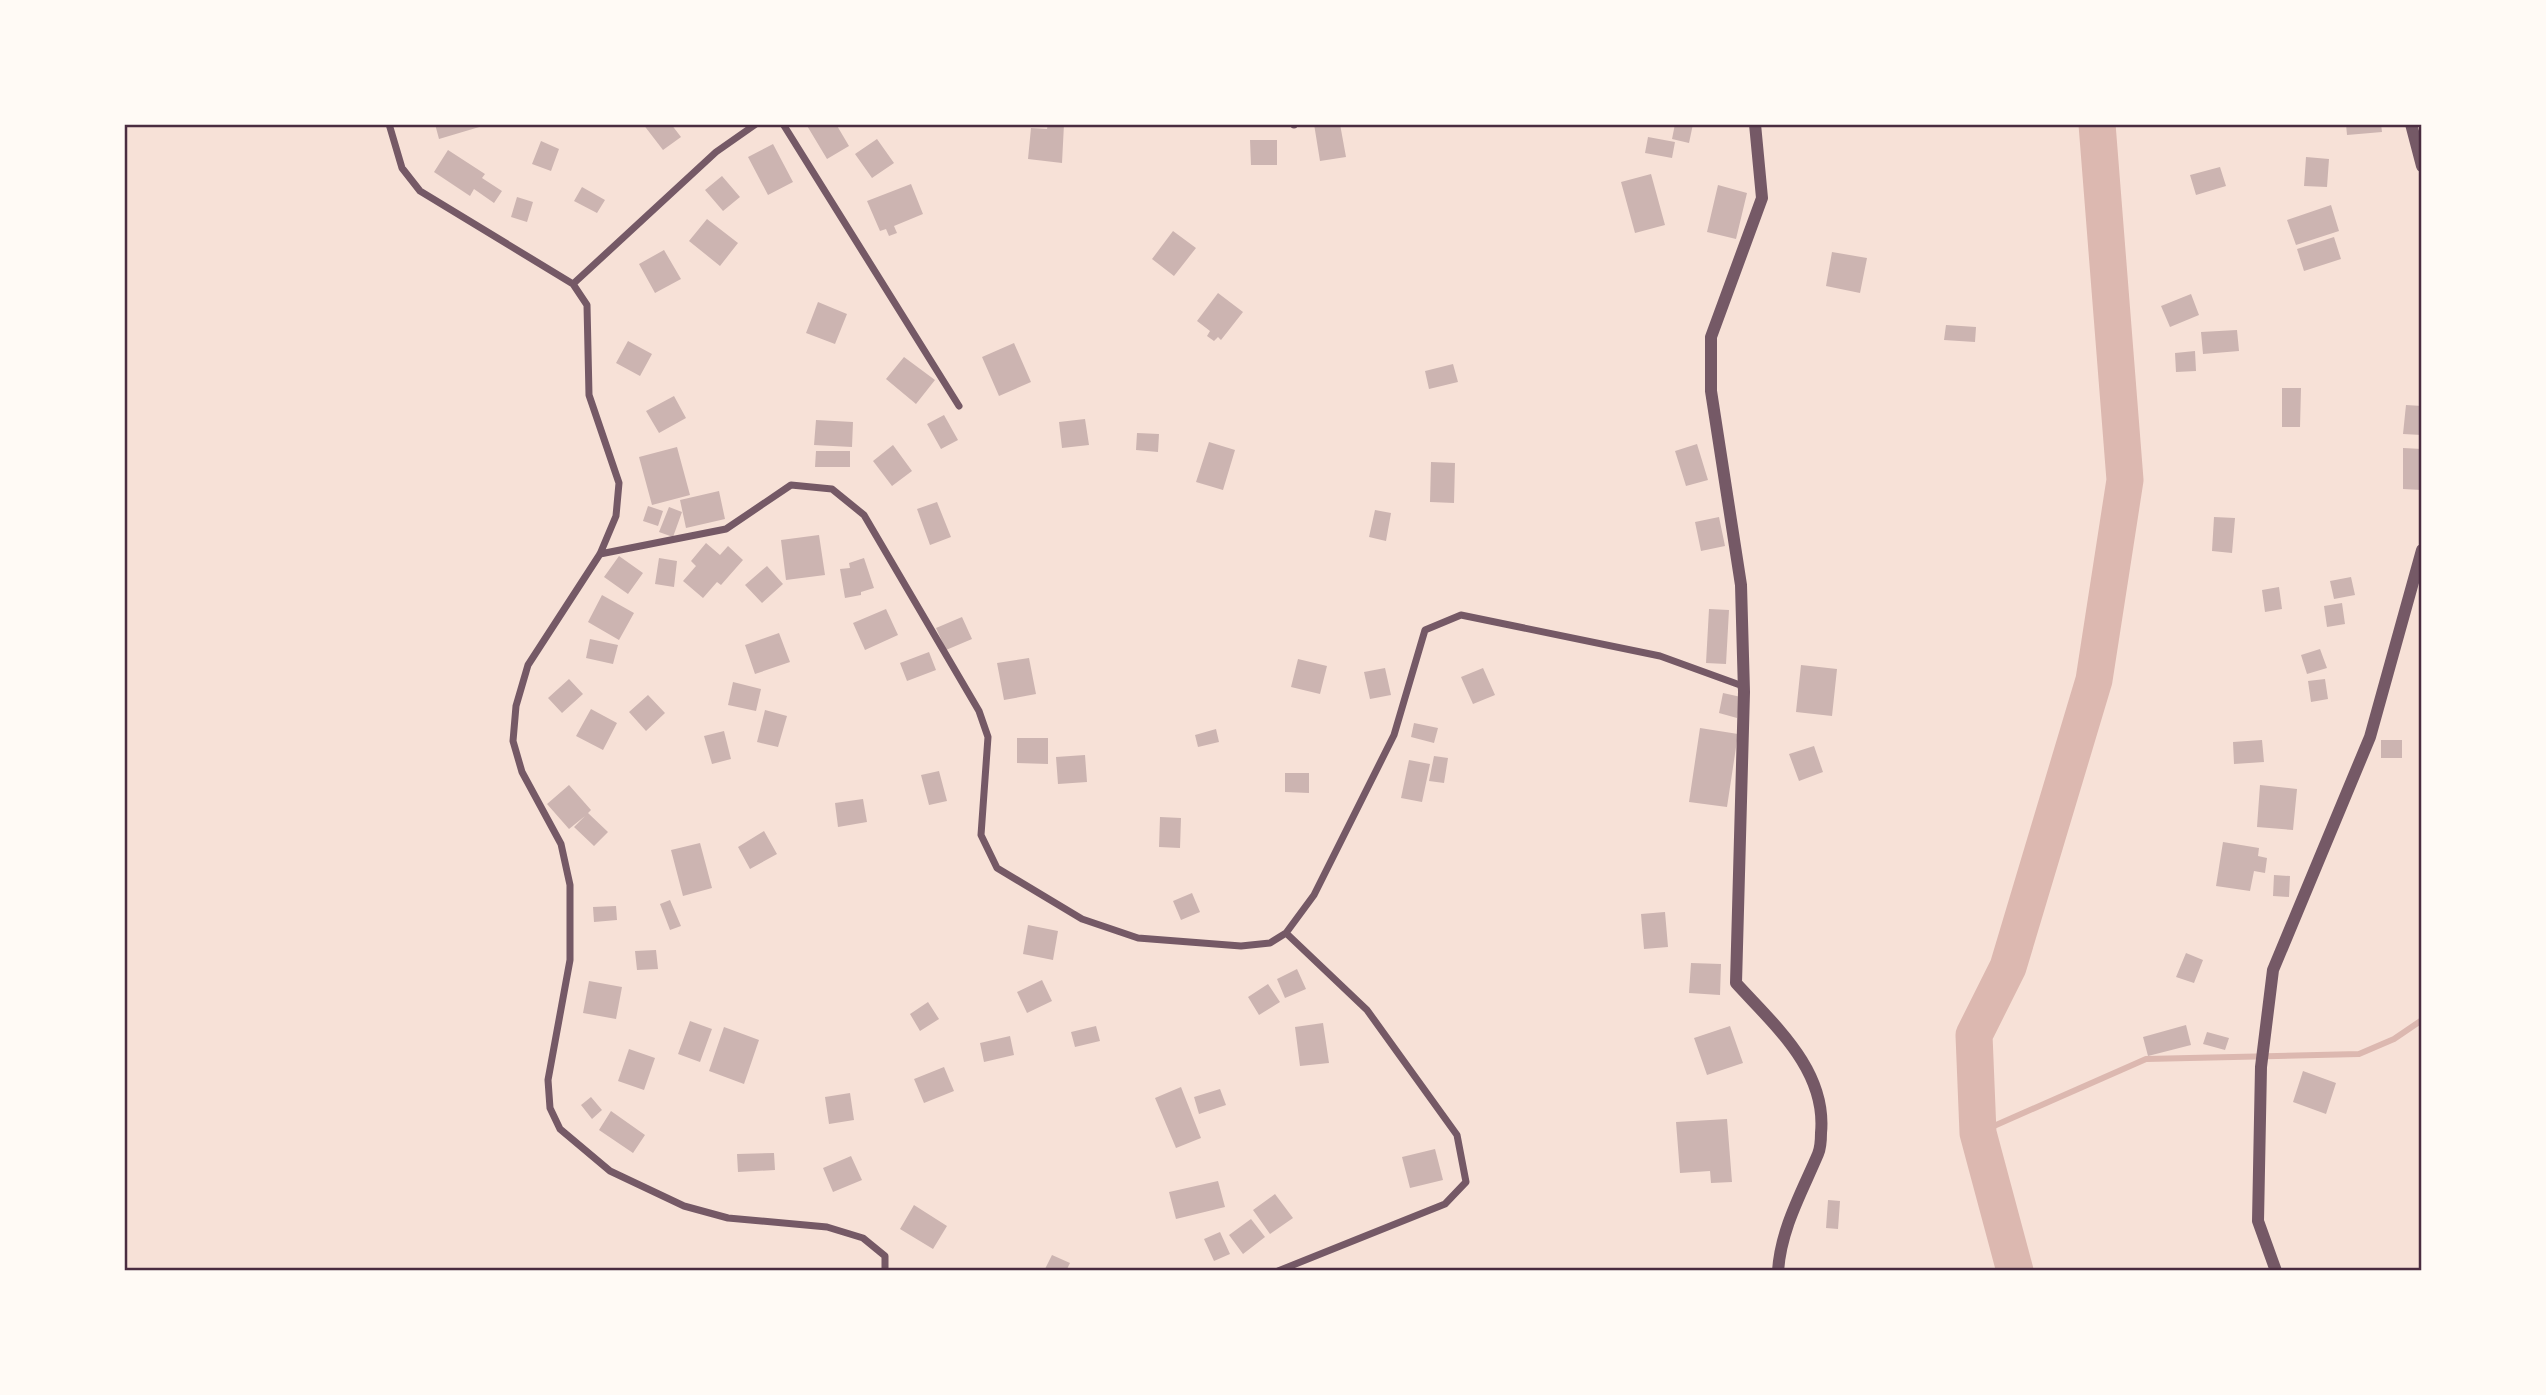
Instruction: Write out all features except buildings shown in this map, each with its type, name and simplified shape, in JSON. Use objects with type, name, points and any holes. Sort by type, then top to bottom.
[{"type":"street","points":[[389,124],[402,169],[420,191],[573,284],[587,305],[589,395],[618,483],[616,516],[600,554],[528,665],[516,706],[513,741],[522,772],[561,844],[570,885],[570,960],[548,1080],[550,1108],[560,1129],[610,1171],[684,1206],[728,1218],[827,1227],[863,1238],[885,1256],[885,1271]]},
{"type":"street","points":[[573,284],[716,152],[756,124]]},
{"type":"street","points":[[783,124],[959,406]]},
{"type":"street","points":[[1755,124],[1762,198],[1710,337],[1711,391],[1741,585],[1744,692],[1736,983],[1792,1045],[1813,1079],[1823,1116],[1820,1150],[1786,1226],[1778,1271]]},
{"type":"street","points":[[2411,124],[2422,166]]},
{"type":"street","points":[[600,554],[726,529],[791,485],[832,489],[864,515],[979,711],[988,737],[981,835],[997,868],[1082,919],[1138,938],[1241,946],[1270,943],[1286,933],[1314,895],[1394,735],[1425,630],[1461,615],[1660,656],[1740,685],[1744,692]]},
{"type":"street","points":[[2276,1271],[2258,1221],[2261,1067],[2273,970],[2370,737],[2422,550]]},
{"type":"street","points":[[1278,1271],[1295,1267],[1445,1204],[1466,1182],[1457,1135],[1367,1010],[1286,933]]},
{"type":"waterway","points":[[2015,1271],[1978,1133],[1974,1035],[2008,967],[2094,680],[2125,480],[2097,124]]},
{"type":"waterway","points":[[1978,1133],[2146,1059],[2359,1054],[2394,1039],[2422,1020]]}]
